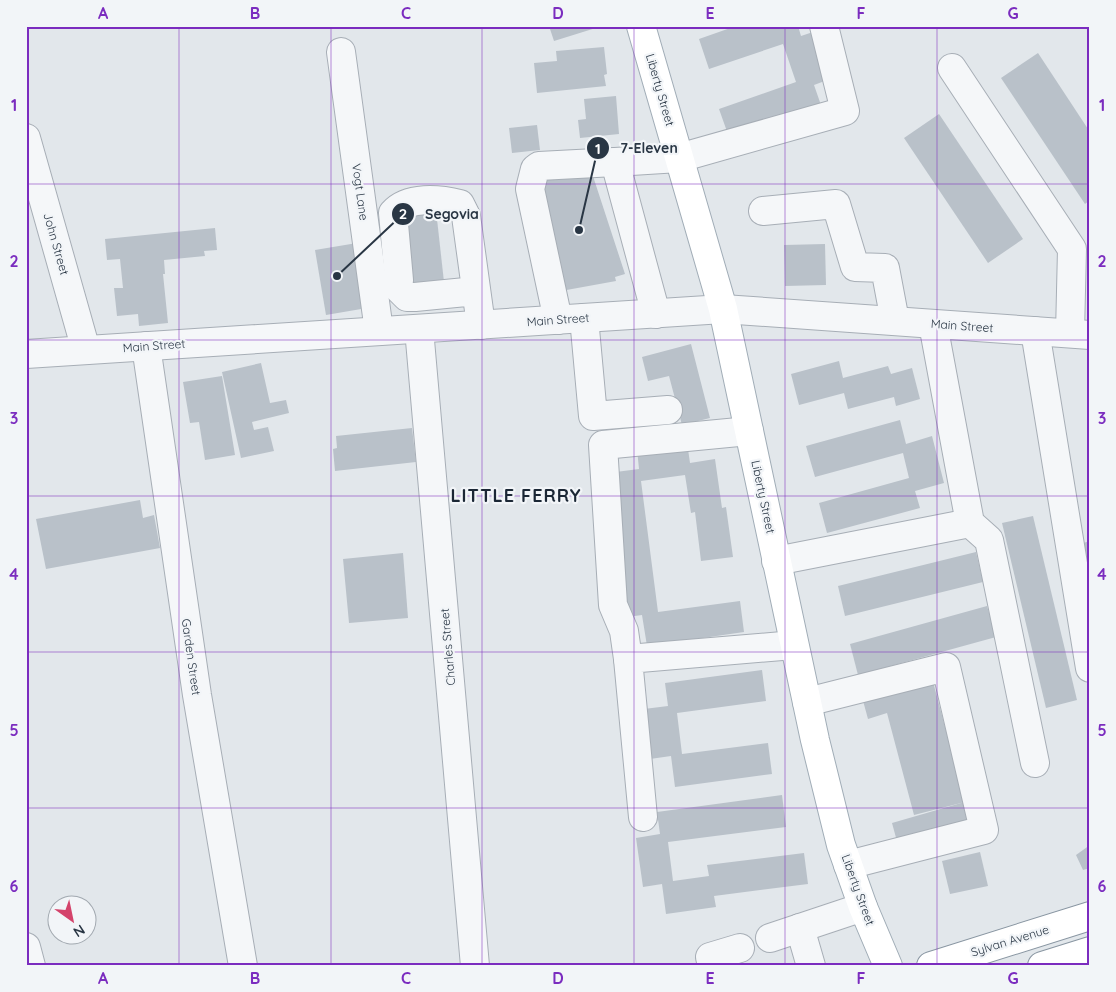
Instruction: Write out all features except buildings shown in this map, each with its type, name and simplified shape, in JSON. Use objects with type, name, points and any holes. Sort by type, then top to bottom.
[{"type":"main road","name":"Liberty Street","points":[[642,26],[722,310],[806,702],[841,845],[863,907],[888,966]]},
{"type":"main road","name":"Sylvan Avenue","points":[[931,966],[1090,916]]},
{"type":"main road","points":[[1054,964],[1090,951]]},
{"type":"street","points":[[668,410],[593,416],[571,319],[530,189],[535,169],[539,166],[679,158],[845,111],[824,26]]},
{"type":"street","name":"Vogt Lane","points":[[341,52],[379,332]]},
{"type":"street","points":[[952,68],[1072,249],[1080,334]]},
{"type":"street","name":"John Street","points":[[26,138],[86,350]]},
{"type":"street","points":[[616,162],[656,314]]},
{"type":"street","points":[[476,291],[407,297],[398,288],[399,280],[392,213],[400,205],[445,200],[460,204],[466,216],[481,325]]},
{"type":"street","points":[[764,211],[836,204],[854,267],[885,268],[895,322]]},
{"type":"street","name":"Main Street","points":[[26,354],[722,310],[1080,334]]},
{"type":"street","points":[[933,324],[970,523],[989,540],[1035,763]]},
{"type":"street","name":"Charles Street","points":[[419,329],[475,966]]},
{"type":"street","points":[[1034,331],[1090,668]]},
{"type":"street","name":"Garden Street","points":[[146,346],[196,696],[243,966]]},
{"type":"street","points":[[643,817],[628,659],[624,631],[613,605],[603,445],[749,431]]},
{"type":"street","points":[[776,561],[970,523]]},
{"type":"street","points":[[628,659],[794,645]]},
{"type":"street","points":[[806,702],[946,667],[984,830],[848,865]]},
{"type":"street","points":[[770,938],[863,907]]},
{"type":"street","points":[[800,928],[811,966]]},
{"type":"street","points":[[26,947],[31,966]]},
{"type":"street","points":[[712,966],[710,958],[740,948]]},
{"type":"place","name":"7-Eleven","points":[[579,230]]},
{"type":"place","name":"Segovia","points":[[337,276]]},
{"type":"district","name":"LITTLE FERRY","points":[[516,496]]}]
